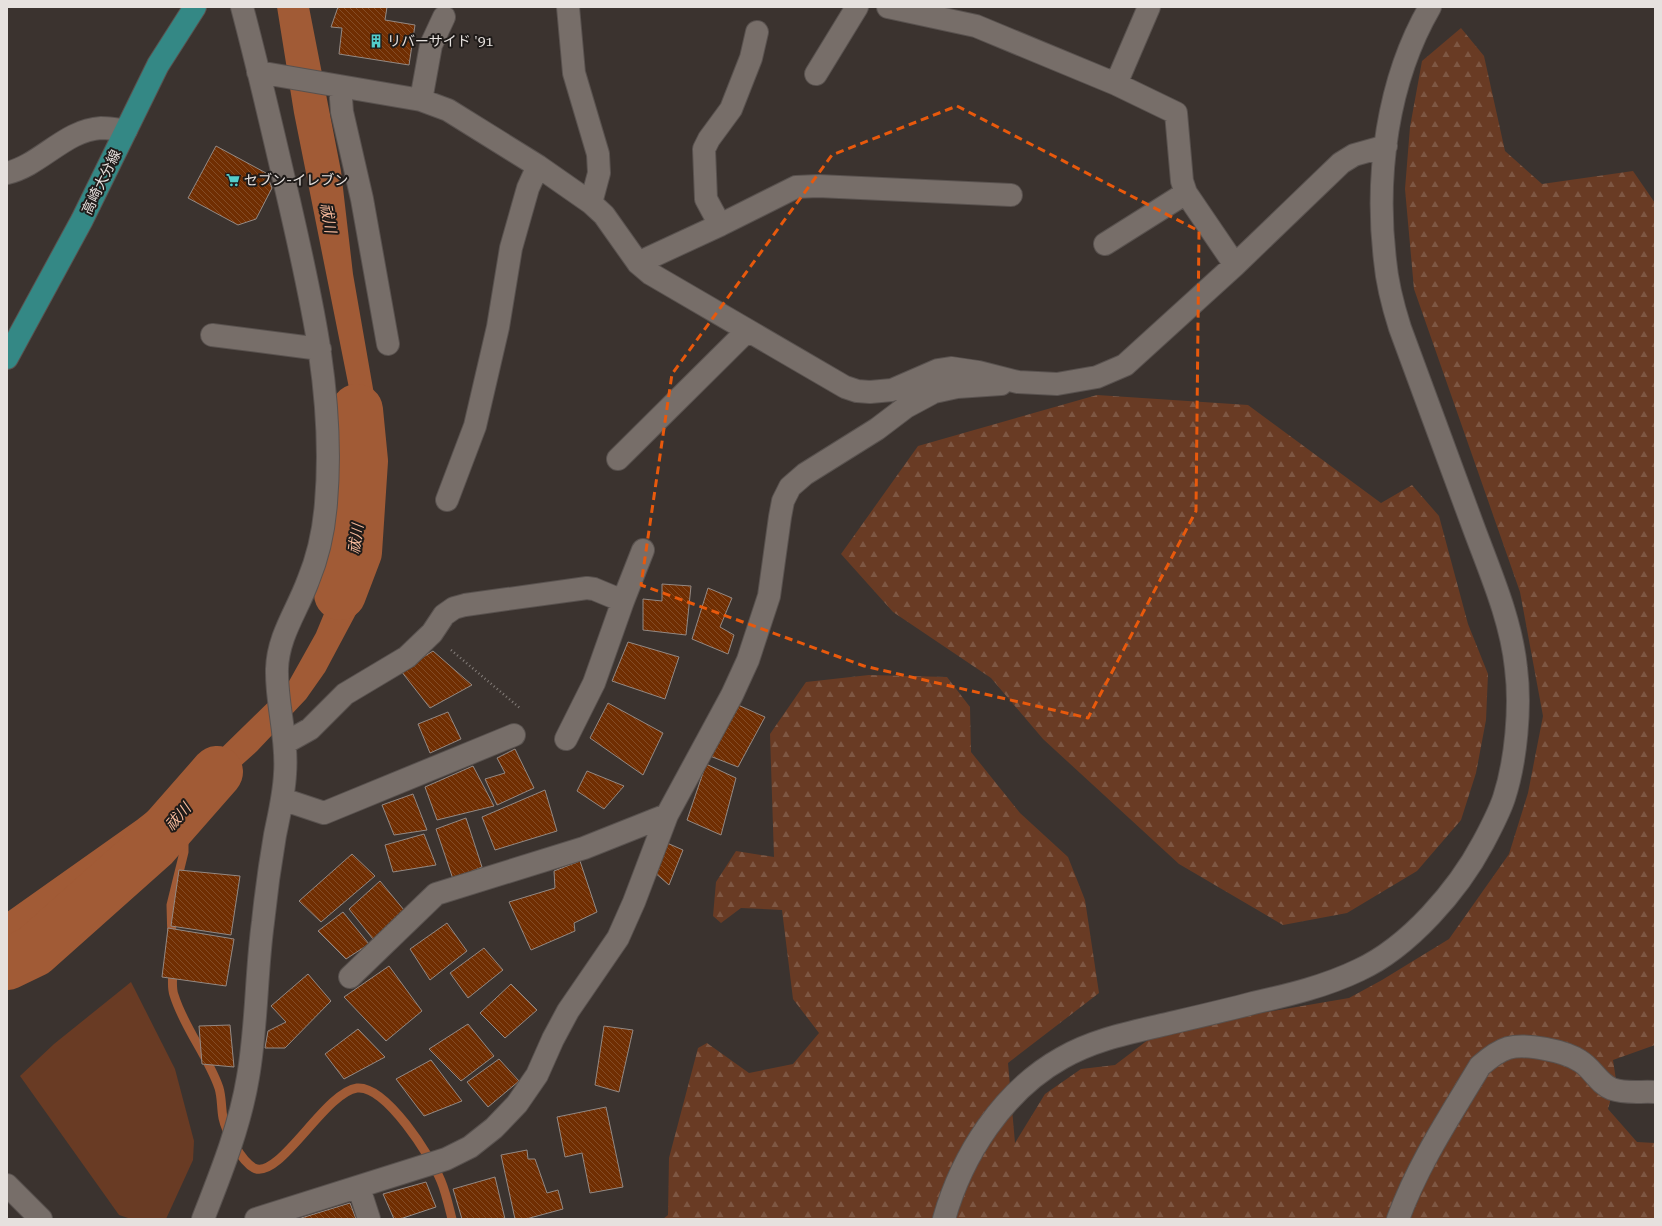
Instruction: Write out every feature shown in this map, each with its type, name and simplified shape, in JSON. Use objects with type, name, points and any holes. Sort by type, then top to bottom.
[{"type":"main road","name":"高崎大分線","points":[[7,358],[82,220],[158,65],[195,7]]},
{"type":"street","points":[[203,1219],[223,1169],[236,1127],[248,1078],[260,945],[285,772],[285,738],[277,686],[277,667],[282,639],[308,582],[324,517],[328,427],[320,349],[268,73],[242,7]]},
{"type":"street","points":[[568,7],[574,73],[598,154],[599,173],[591,203]]},
{"type":"street","points":[[816,74],[857,7]]},
{"type":"street","points":[[888,7],[976,26],[1116,84],[1176,112],[1182,181],[1186,193],[1235,265]]},
{"type":"street","points":[[1116,84],[1149,7]]},
{"type":"street","points":[[944,1219],[970,1154],[989,1124],[1012,1098],[1036,1075],[1062,1058],[1103,1040],[1303,991],[1361,969],[1389,952],[1411,933],[1435,909],[1459,881],[1476,856],[1504,798],[1511,769],[1518,701],[1517,670],[1512,641],[1485,559],[1400,328],[1390,295],[1385,260],[1383,224],[1386,146],[1390,120],[1401,76],[1418,29],[1430,7]]},
{"type":"street","points":[[421,100],[431,45],[444,17]]},
{"type":"street","points":[[720,225],[706,199],[704,149],[709,139],[731,109],[751,58],[757,32]]},
{"type":"street","points":[[268,73],[421,100],[448,110],[538,166],[591,203],[604,215],[638,263],[651,274],[845,387],[857,391],[892,390],[938,370],[951,368],[978,372],[1018,382]]},
{"type":"street","points":[[332,84],[342,112],[362,198],[388,344]]},
{"type":"street","points":[[7,173],[24,167],[75,135],[101,128],[126,130]]},
{"type":"street","points":[[256,1219],[359,1188],[446,1159],[470,1147],[494,1128],[517,1104],[537,1075],[553,1039],[568,1011],[618,938],[634,902],[667,815],[732,694],[750,654],[769,596],[783,501],[790,487],[805,474],[877,429],[906,407],[934,392],[957,387],[1018,382],[1057,384],[1074,382],[1097,377],[1125,365],[1235,265],[1341,164],[1354,155],[1386,146]]},
{"type":"street","points":[[447,500],[475,426],[498,327],[511,248],[528,188],[538,166]]},
{"type":"street","points":[[638,263],[720,225],[796,186],[1012,195]]},
{"type":"street","points":[[1105,244],[1186,193]]},
{"type":"street","points":[[618,460],[747,331]]},
{"type":"street","points":[[212,334],[320,349]]},
{"type":"street","points":[[566,739],[594,684],[623,601],[643,550]]},
{"type":"street","points":[[285,738],[310,729],[345,694],[407,656],[432,633],[444,615],[454,608],[465,605],[587,588],[594,589],[623,601]]},
{"type":"street","points":[[282,799],[324,813],[514,735]]},
{"type":"street","points":[[350,977],[436,894],[584,848],[667,815]]},
{"type":"street","points":[[1398,1219],[1409,1188],[1419,1168],[1480,1066],[1502,1051],[1510,1048],[1531,1047],[1563,1054],[1581,1061],[1611,1089],[1627,1092],[1655,1092]]},
{"type":"street","points":[[7,1185],[41,1219]]},
{"type":"street","points":[[359,1188],[369,1219]]},
{"type":"path","points":[[432,633],[527,714]]},
{"type":"highlighted area","points":[[957,106],[1199,231],[1196,511],[1088,718],[864,666],[641,585],[672,374],[832,155]]},
{"type":"green space","points":[[1461,28],[1484,56],[1505,151],[1542,184],[1633,171],[1655,203],[1655,1045],[1613,1060],[1616,1080],[1608,1109],[1637,1142],[1655,1143],[1655,1219],[663,1219],[668,1215],[669,1158],[698,1048],[707,1043],[749,1073],[793,1064],[819,1033],[793,999],[782,910],[741,908],[721,923],[713,916],[716,882],[736,851],[774,857],[770,734],[806,682],[869,675],[947,677],[970,707],[971,752],[1020,813],[1068,857],[1085,900],[1099,993],[1008,1063],[1015,1143],[1045,1094],[1081,1069],[1115,1065],[1161,1030],[1349,998],[1382,980],[1449,939],[1509,854],[1528,793],[1543,716],[1520,592],[1414,289],[1405,189],[1410,127],[1422,61]]},
{"type":"green space","points":[[1097,395],[1248,405],[1381,503],[1412,485],[1439,516],[1468,624],[1488,674],[1486,720],[1476,773],[1461,820],[1417,871],[1347,913],[1283,925],[1179,864],[1043,739],[991,678],[893,612],[841,554],[918,446]]},
{"type":"green space","points":[[131,982],[175,1069],[194,1141],[193,1160],[166,1219],[131,1219],[119,1215],[20,1076],[54,1044]]},
{"type":"water","points":[[277,7],[309,7],[341,171],[353,274],[386,463],[378,464],[380,539],[378,559],[357,612],[325,672],[306,699],[257,751],[195,807],[7,946],[7,912],[137,820],[174,791],[200,769],[288,683],[316,633],[333,592],[354,532],[364,515],[354,413],[294,113]]},
{"type":"building","name":"リバーサイド '91","points":[[338,7],[387,7],[385,20],[415,25],[409,65],[339,54],[342,28],[331,27]]},
{"type":"building","name":"セブン-イレブン","points":[[216,146],[266,173],[272,188],[256,219],[238,225],[188,198]]},
{"type":"building","points":[[662,584],[691,586],[686,635],[643,630],[643,599],[662,601]]},
{"type":"building","points":[[708,588],[732,598],[720,627],[734,635],[728,654],[692,639]]},
{"type":"building","points":[[628,642],[679,657],[665,699],[612,681]]},
{"type":"building","points":[[433,651],[472,685],[430,708],[401,671]]},
{"type":"building","points":[[608,703],[663,733],[643,775],[590,738]]},
{"type":"building","points":[[738,705],[765,717],[738,767],[705,754]]},
{"type":"building","points":[[448,712],[461,739],[430,753],[418,724]]},
{"type":"building","points":[[515,749],[534,788],[497,805],[485,779],[505,773],[497,758]]},
{"type":"building","points":[[706,764],[736,778],[721,835],[687,820]]},
{"type":"building","points":[[473,766],[494,806],[437,820],[425,787]]},
{"type":"building","points":[[587,771],[624,786],[604,809],[577,791]]},
{"type":"building","points":[[545,790],[557,831],[495,850],[482,817]]},
{"type":"building","points":[[413,794],[427,830],[394,835],[382,805]]},
{"type":"building","points":[[466,818],[482,867],[453,879],[436,829]]},
{"type":"building","points":[[424,834],[436,865],[393,872],[385,845]]},
{"type":"building","points":[[667,843],[683,850],[669,885],[653,871]]},
{"type":"building","points":[[352,854],[375,876],[321,922],[299,901]]},
{"type":"building","points":[[580,861],[597,912],[574,923],[575,931],[531,950],[509,902],[555,888],[554,871]]},
{"type":"building","points":[[179,870],[240,876],[231,935],[171,926]]},
{"type":"building","points":[[380,881],[404,910],[373,939],[349,909]]},
{"type":"building","points":[[343,912],[369,944],[346,959],[318,931]]},
{"type":"building","points":[[447,923],[467,951],[430,980],[410,949]]},
{"type":"building","points":[[168,928],[234,939],[226,986],[162,977]]},
{"type":"building","points":[[484,948],[503,970],[468,998],[450,973]]},
{"type":"building","points":[[389,966],[422,1011],[386,1041],[344,997]]},
{"type":"building","points":[[308,974],[331,1001],[285,1048],[265,1048],[268,1031],[286,1022],[271,1006]]},
{"type":"building","points":[[511,984],[537,1010],[505,1038],[480,1013]]},
{"type":"building","points":[[468,1024],[494,1056],[461,1081],[429,1049]]},
{"type":"building","points":[[230,1025],[234,1067],[202,1064],[199,1026]]},
{"type":"building","points":[[604,1026],[633,1030],[619,1092],[595,1085]]},
{"type":"building","points":[[358,1029],[385,1057],[344,1079],[325,1054]]},
{"type":"building","points":[[499,1059],[519,1081],[488,1107],[467,1082]]},
{"type":"building","points":[[431,1060],[462,1101],[424,1116],[396,1079]]},
{"type":"building","points":[[606,1107],[623,1187],[590,1193],[582,1153],[565,1157],[557,1117]]},
{"type":"building","points":[[527,1150],[528,1159],[535,1159],[547,1193],[558,1190],[563,1209],[526,1219],[515,1219],[501,1155]]},
{"type":"building","points":[[495,1177],[505,1219],[462,1219],[453,1189]]},
{"type":"building","points":[[426,1182],[436,1207],[400,1219],[394,1219],[383,1194]]},
{"type":"building","points":[[350,1203],[356,1219],[298,1219]]},
{"type":"waterway","name":"祓川","points":[[340,594],[356,552],[362,461],[357,410]]},
{"type":"waterway","name":"祓川","points":[[7,964],[34,951],[153,845],[217,772]]},
{"type":"waterway","points":[[172,941],[171,905],[184,852],[184,834],[179,816]]},
{"type":"waterway","points":[[173,968],[172,982],[178,1007],[209,1065],[219,1088],[223,1118],[227,1131],[239,1153],[249,1164],[254,1168],[264,1168],[276,1162],[317,1118],[344,1093],[357,1088],[369,1090],[381,1098],[394,1110],[418,1140],[441,1181],[452,1219]]},
{"type":"place","name":"リバーサイド '91","points":[[376,41]]},
{"type":"place","name":"セブン-イレブン","points":[[233,180]]}]
